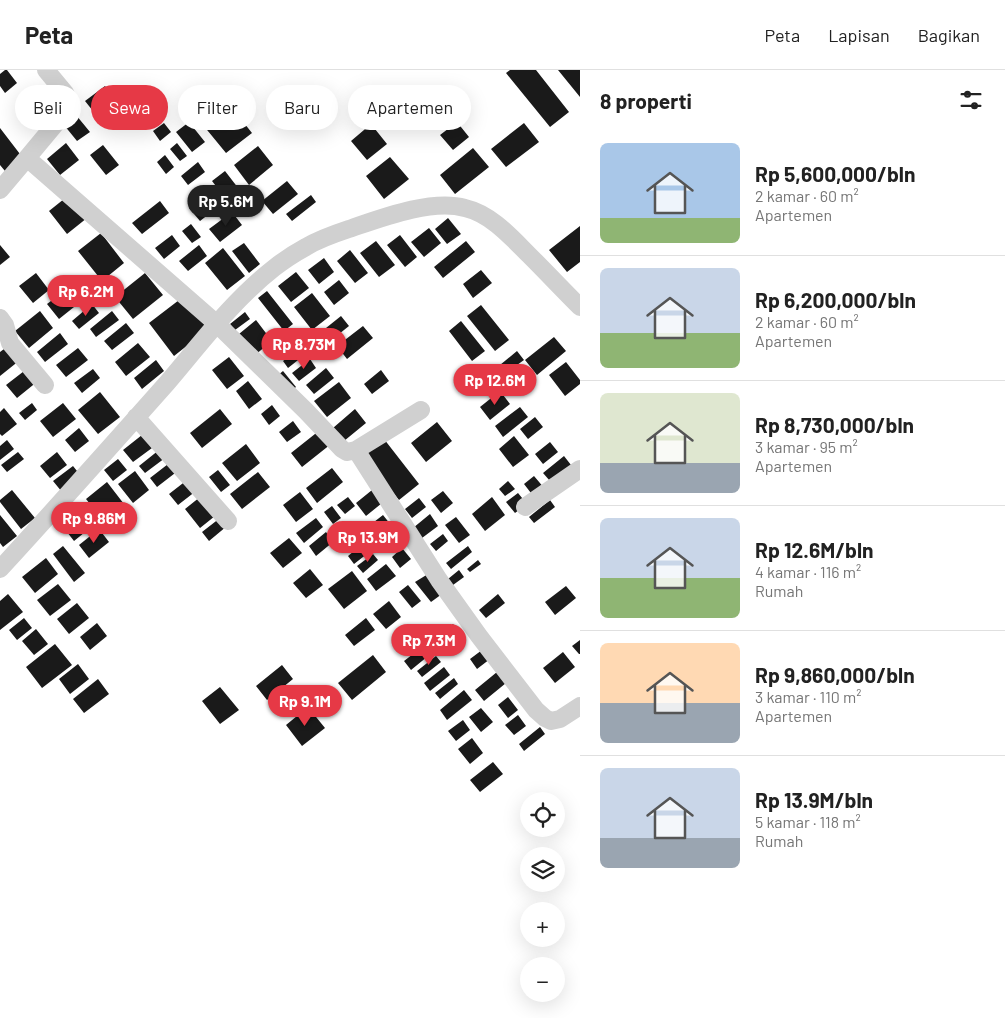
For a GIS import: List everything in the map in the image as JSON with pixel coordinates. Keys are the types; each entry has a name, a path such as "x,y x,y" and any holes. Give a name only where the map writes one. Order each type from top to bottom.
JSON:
{"street":[{"path":"0,190 62,116 70,103 65,93 46,70"},
{"path":"27,158 217,324 342,449 348,452 356,450 421,410"},
{"path":"1,565 136,417 217,324 274,268 307,246 379,219 422,208 450,206 465,208 477,212 496,224 520,245 580,307"},
{"path":"0,318 6,328 11,344 45,385"},
{"path":"136,417 228,521"},
{"path":"356,450 439,580 536,710 551,721 560,719 580,706"},
{"path":"525,507 580,469"}],"building":[{"path":"5,70 17,83 5,93 0,86 0,74"},
{"path":"510,70 536,70 569,112 550,127 506,73"},
{"path":"558,70 580,70 580,97"},
{"path":"91,96 91,108 85,101"},
{"path":"81,121 90,132 77,141 68,130 81,130"},
{"path":"524,123 539,142 506,167 491,149"},
{"path":"0,128 23,158 5,171 0,165"},
{"path":"168,128 171,132 160,141 153,131 168,130"},
{"path":"179,130 195,130 205,142 192,152 176,132"},
{"path":"207,130 250,130 252,133 226,153"},
{"path":"364,130 376,130 387,144 367,160 351,141"},
{"path":"447,130 463,130 469,137 453,150 440,135"},
{"path":"66,143 79,160 60,175 47,159"},
{"path":"177,143 187,156 180,161 170,149"},
{"path":"103,145 119,165 106,175 90,155"},
{"path":"258,146 273,165 249,185 234,165"},
{"path":"473,148 489,167 455,194 440,175"},
{"path":"165,155 174,167 166,174 157,162"},
{"path":"390,157 409,179 384,199 366,176"},
{"path":"198,162 205,172 188,185 181,176"},
{"path":"225,171 242,193 229,203 212,181"},
{"path":"287,181 298,194 273,214 262,201"},
{"path":"207,194 218,207 200,221 189,208"},
{"path":"69,195 87,218 67,234 49,211"},
{"path":"311,195 316,202 292,221 286,214"},
{"path":"160,201 169,213 142,234 132,223"},
{"path":"232,212 242,225 220,242 209,229"},
{"path":"448,218 461,234 447,244 435,229"},
{"path":"191,224 201,237 192,243 182,231"},
{"path":"580,226 580,262 567,272 549,250"},
{"path":"429,228 441,243 424,257 411,242"},
{"path":"101,233 124,263 102,281 78,251"},
{"path":"172,235 180,246 164,259 155,248"},
{"path":"400,235 417,257 405,267 387,245"},
{"path":"376,241 395,265 379,277 360,253"},
{"path":"466,241 475,252 443,278 434,267"},
{"path":"244,243 260,264 249,273 232,251"},
{"path":"0,245 10,257 0,265"},
{"path":"199,245 207,256 188,271 179,261"},
{"path":"223,248 245,276 227,290 205,263"},
{"path":"350,250 368,273 355,283 337,261"},
{"path":"324,258 334,272 319,284 308,270"},
{"path":"481,270 492,283 473,298 463,284"},
{"path":"296,272 309,288 291,302 278,286"},
{"path":"36,273 49,290 33,303 19,286"},
{"path":"145,273 163,295 133,319 115,297"},
{"path":"339,280 349,293 334,305 324,292"},
{"path":"68,288 79,303 59,319 47,304"},
{"path":"267,291 293,324 284,331 258,298"},
{"path":"312,293 330,316 312,330 294,307"},
{"path":"183,297 208,329 174,356 149,323"},
{"path":"92,304 99,313 79,329 72,321"},
{"path":"481,305 509,340 495,351 467,316"},
{"path":"40,311 53,328 29,348 15,331"},
{"path":"112,311 119,320 96,337 90,329"},
{"path":"245,312 250,319 235,330 230,324"},
{"path":"341,316 349,326 324,346 316,336"},
{"path":"256,320 272,341 255,355 239,334"},
{"path":"461,321 485,351 472,361 449,331"},
{"path":"126,323 134,333 112,350 104,341"},
{"path":"363,326 373,338 347,359 337,346"},
{"path":"60,333 68,344 45,362 37,352"},
{"path":"554,337 566,351 537,375 525,360"},
{"path":"285,338 291,346 275,359 268,351"},
{"path":"307,342 312,349 288,368 283,361"},
{"path":"138,343 150,357 126,376 115,362"},
{"path":"8,346 20,360 0,376 0,352"},
{"path":"78,348 88,360 66,377 56,365"},
{"path":"517,351 524,360 506,373 500,365"},
{"path":"229,357 244,376 227,389 212,370"},
{"path":"310,359 316,368 299,381 292,373"},
{"path":"156,360 164,371 142,389 134,378"},
{"path":"566,362 580,380 580,384 565,396 549,375"},
{"path":"524,367 536,382 522,393 509,377"},
{"path":"28,368 38,381 17,398 6,385"},
{"path":"326,368 334,378 314,394 306,385"},
{"path":"93,369 100,378 82,393 74,383"},
{"path":"381,370 389,381 372,394 364,384"},
{"path":"283,371 296,387 290,392 277,376"},
{"path":"248,381 262,399 249,409 236,391"},
{"path":"339,382 351,398 327,417 314,401"},
{"path":"500,391 510,404 490,420 480,407"},
{"path":"100,392 120,417 98,434 78,410"},
{"path":"32,403 37,410 25,420 19,413"},
{"path":"63,403 76,419 53,437 40,421"},
{"path":"272,405 280,416 269,425 261,414"},
{"path":"520,407 528,417 503,437 495,426"},
{"path":"4,408 17,424 2,436 0,434 0,412"},
{"path":"220,409 232,424 202,448 190,433"},
{"path":"355,409 366,423 344,441 333,428"},
{"path":"535,417 543,427 528,439 520,429"},
{"path":"293,421 301,432 287,442 279,432"},
{"path":"437,422 452,441 426,462 411,443"},
{"path":"79,428 89,441 75,452 65,440"},
{"path":"320,430 331,444 302,467 291,453"},
{"path":"142,435 152,448 133,462 123,450"},
{"path":"514,436 529,455 513,467 499,449"},
{"path":"384,439 419,484 399,500 363,455"},
{"path":"7,440 14,449 0,460 0,446"},
{"path":"550,442 558,452 543,464 535,454"},
{"path":"246,444 260,463 237,481 222,463"},
{"path":"159,450 165,458 145,473 139,466"},
{"path":"18,452 24,459 7,472 1,465"},
{"path":"57,452 67,465 50,478 40,466"},
{"path":"564,456 571,465 550,481 543,473"},
{"path":"118,459 127,470 113,481 104,470"},
{"path":"172,461 179,470 157,487 150,478"},
{"path":"73,466 81,476 62,492 53,481"},
{"path":"332,468 343,482 317,503 306,488"},
{"path":"218,470 230,485 221,492 209,477"},
{"path":"135,471 149,490 133,503 118,484"},
{"path":"258,472 270,487 242,509 230,494"},
{"path":"534,476 545,489 534,497 524,484"},
{"path":"187,480 196,491 178,505 169,494"},
{"path":"508,481 515,489 505,496 499,489"},
{"path":"107,482 134,517 114,534 86,499"},
{"path":"377,486 387,499 366,516 356,503"},
{"path":"12,490 35,518 21,529 0,502"},
{"path":"443,491 453,503 441,513 431,500"},
{"path":"300,492 313,509 296,522 283,505"},
{"path":"518,493 527,504 515,513 506,502"},
{"path":"200,497 215,516 200,528 185,509"},
{"path":"348,497 355,506 345,514 337,505"},
{"path":"492,497 505,515 485,531 472,514"},
{"path":"419,498 426,507 412,518 405,509"},
{"path":"550,500 555,507 534,523 529,517"},
{"path":"80,506 95,524 74,541 60,523"},
{"path":"332,506 341,518 333,524 324,512"},
{"path":"430,514 438,526 422,538 413,528"},
{"path":"0,515 17,536 3,547 0,543"},
{"path":"383,515 398,534 380,548 365,529"},
{"path":"456,517 470,535 459,543 445,525"},
{"path":"220,518 227,526 209,541 202,532"},
{"path":"316,518 323,527 304,543 296,533"},
{"path":"346,521 351,528 340,536 335,530"},
{"path":"358,528 364,537 348,549 342,541"},
{"path":"99,529 109,542 89,558 79,545"},
{"path":"326,532 333,542 316,556 309,546"},
{"path":"443,534 448,541 436,551 430,544"},
{"path":"289,538 302,553 283,568 270,553"},
{"path":"365,542 372,550 354,564 348,556"},
{"path":"63,546 85,573 74,582 53,554"},
{"path":"468,546 472,552 451,569 446,563"},
{"path":"402,548 411,559 400,568 392,557"},
{"path":"373,554 378,560 363,573 357,566"},
{"path":"46,558 58,574 35,593 22,577"},
{"path":"478,560 481,564 470,572 467,569"},
{"path":"386,564 396,576 376,591 367,579"},
{"path":"310,569 323,585 306,598 293,583"},
{"path":"459,570 464,577 453,585 448,579"},
{"path":"352,571 367,591 344,609 328,589"},
{"path":"428,574 442,594 431,602 415,582"},
{"path":"58,584 71,600 50,616 37,600"},
{"path":"408,585 421,601 412,608 399,592"},
{"path":"566,586 576,598 555,615 545,602"},
{"path":"8,594 23,612 0,630 0,601"},
{"path":"498,594 505,603 486,618 479,610"},
{"path":"389,601 401,617 386,629 373,614"},
{"path":"77,603 89,618 69,634 57,619"},
{"path":"24,618 32,628 17,640 9,630"},
{"path":"366,618 375,630 354,646 345,635"},
{"path":"97,623 107,636 90,650 80,637"},
{"path":"453,624 465,640 445,655 433,640"},
{"path":"36,629 48,644 34,655 22,641"},
{"path":"580,640 580,654 579,654 572,646"},
{"path":"55,644 72,665 42,688 26,667"},
{"path":"426,644 433,652 411,670 404,661"},
{"path":"482,650 490,659 477,669 470,659"},
{"path":"563,652 575,667 555,683 543,668"},
{"path":"373,655 386,672 352,700 338,683"},
{"path":"436,656 441,662 422,677 417,671"},
{"path":"78,664 89,679 70,694 59,679"},
{"path":"282,665 293,679 267,700 256,686"},
{"path":"444,667 450,675 430,691 424,683"},
{"path":"497,672 506,683 484,701 475,690"},
{"path":"454,678 458,684 440,699 435,693"},
{"path":"98,679 109,694 84,713 73,699"},
{"path":"220,687 239,710 220,724 202,701"},
{"path":"464,690 472,700 447,720 440,710"},
{"path":"508,697 518,710 508,718 498,705"},
{"path":"308,707 325,728 302,746 286,725"},
{"path":"481,708 493,722 481,732 469,717"},
{"path":"518,715 526,726 514,735 505,725"},
{"path":"463,720 470,730 456,741 448,731"},
{"path":"540,727 545,734 524,751 519,744"},
{"path":"472,738 483,753 470,764 458,749"},
{"path":"493,762 503,774 480,792 470,780"}]}
